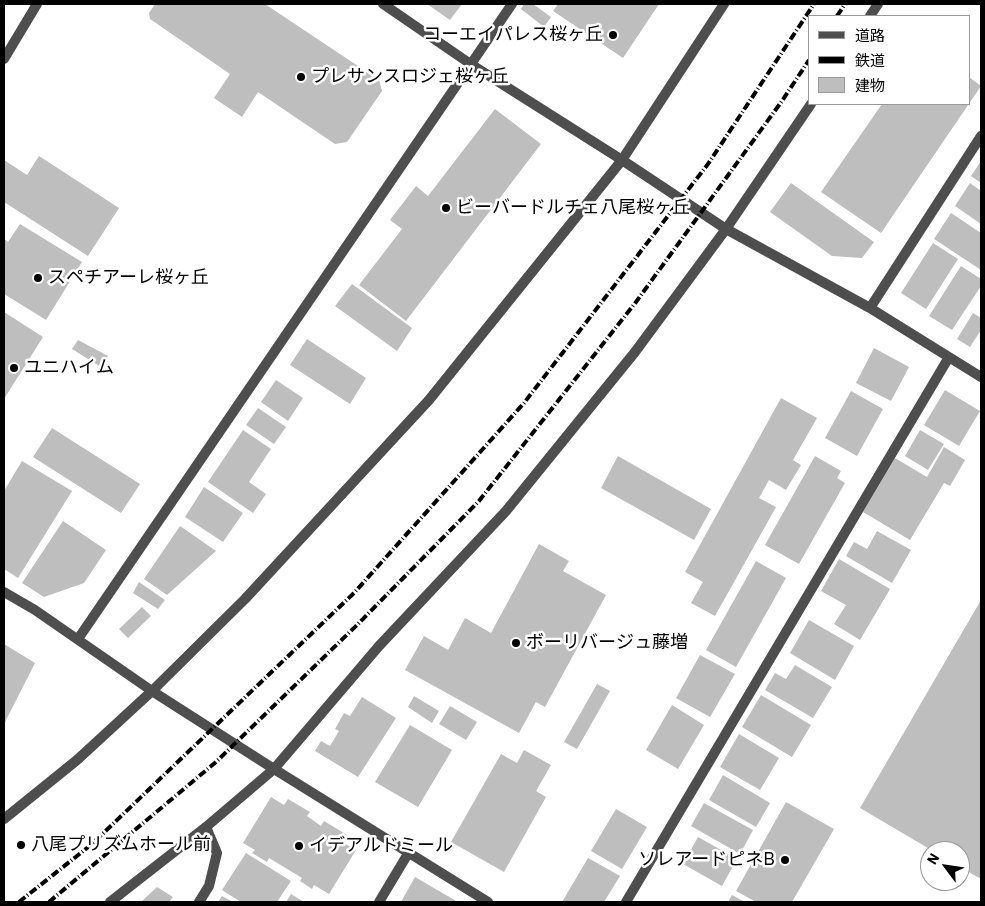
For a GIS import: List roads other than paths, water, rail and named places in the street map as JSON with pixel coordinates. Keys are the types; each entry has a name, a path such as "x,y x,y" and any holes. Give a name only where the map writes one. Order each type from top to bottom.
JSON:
{"street":[{"path":"4,59 37,4"},
{"path":"383,4 472,65 622,160 726,229 870,308 981,377"},
{"path":"78,639 512,4"},
{"path":"4,819 77,760 152,691 245,599 430,400 622,160 724,4"},
{"path":"871,15 878,4"},
{"path":"110,902 206,827 274,768 378,646 506,511 635,352 726,229 811,105"},
{"path":"870,308 981,136"},
{"path":"626,902 949,357"},
{"path":"4,592 78,639 152,691 488,902"},
{"path":"199,902 209,886 218,853 206,827"},
{"path":"379,902 409,852"}],"railway":[{"path":"19,902 92,844 354,593 524,403 708,164 814,4"},
{"path":"838,15 845,4"},
{"path":"49,902 216,762 358,624 479,501 636,302 782,101 808,62"}],"place":[{"name":"コーエイパレス桜ヶ丘","path":"613,35"},
{"name":"プレサンスロジェ桜ヶ丘","path":"301,77"},
{"name":"ビーバードルチェ八尾桜ヶ丘","path":"446,208"},
{"name":"スペチアーレ桜ヶ丘","path":"38,278"},
{"name":"ユニハイム","path":"14,368"},
{"name":"ボーリバージュ藤増","path":"516,643"},
{"name":"八尾プリズムホール前","path":"21,845"},
{"name":"イデアルドミール","path":"299,846"},
{"name":"ソレアードピネB","path":"785,860"}]}
